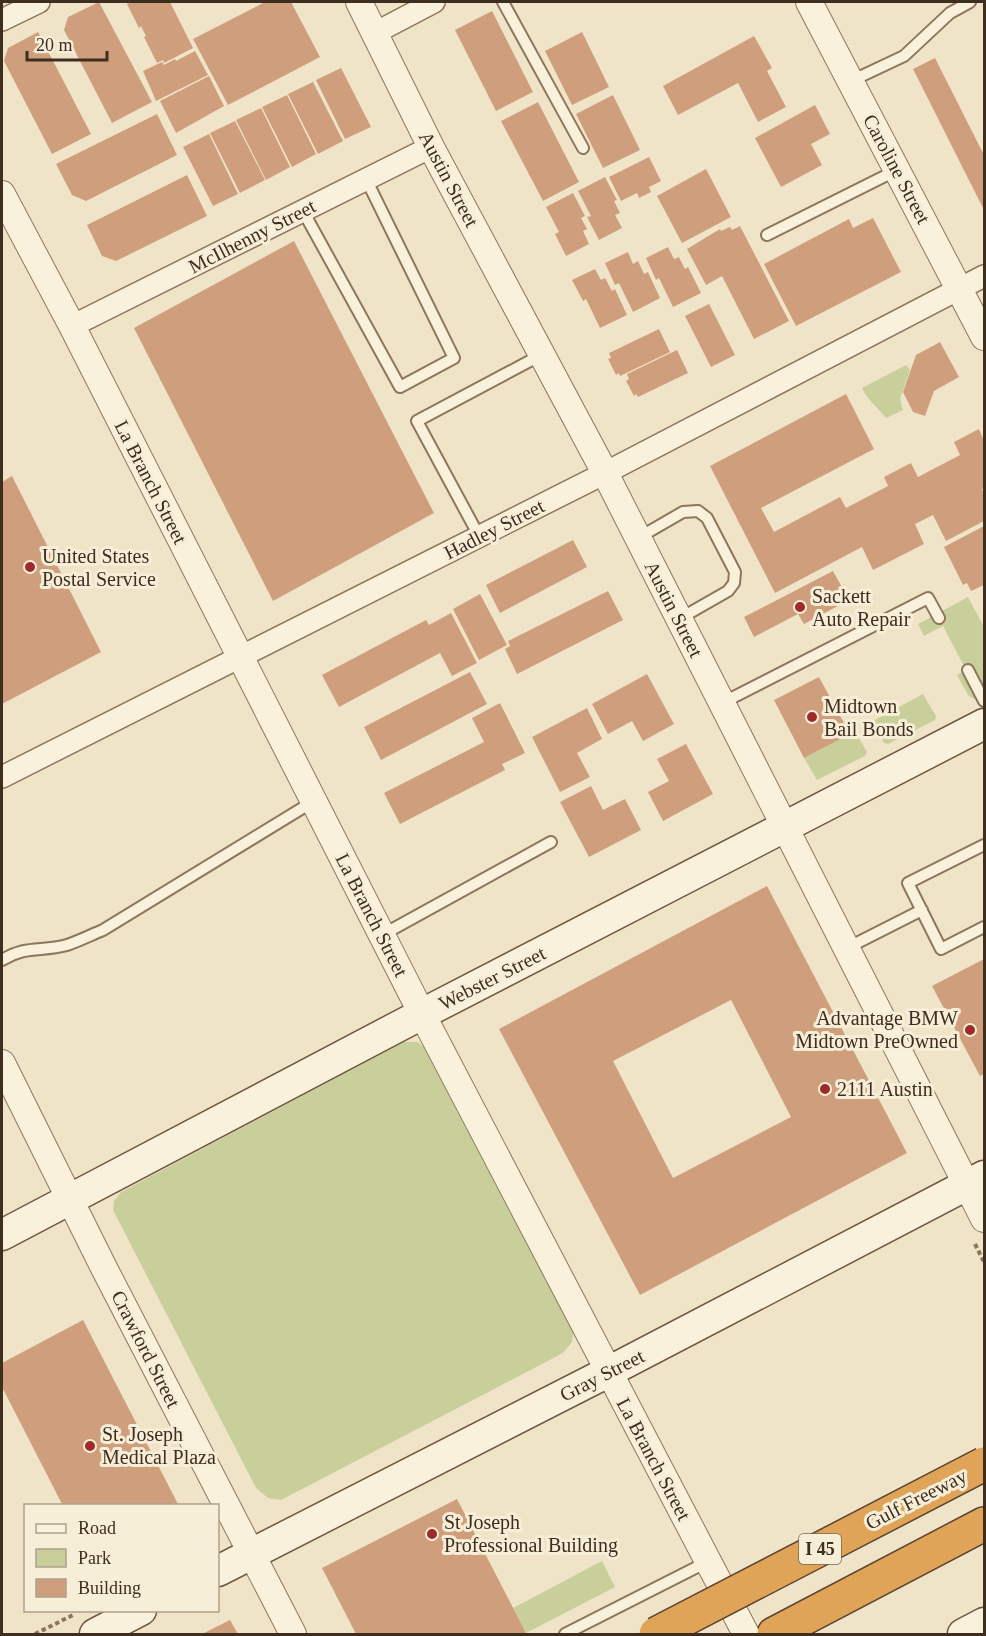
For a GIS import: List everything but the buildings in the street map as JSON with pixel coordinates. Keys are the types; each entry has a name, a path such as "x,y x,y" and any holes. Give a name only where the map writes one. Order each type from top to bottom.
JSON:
{"highway":[{"name":"Gulf Freeway","path":"656,1635 984,1464"},
{"path":"774,1635 984,1524"},
{"path":"748,1635 857,1590"}],"main road":[{"name":"Webster Street","path":"2,1235 422,1014 984,724"},
{"name":"Gray Street","path":"219,1570 608,1372 976,1180"},
{"path":"95,1635 139,1612"},
{"path":"963,1635 984,1623"}],"street":[{"path":"2,20 39,2"},
{"name":"Austin Street","path":"358,2 431,147 605,473 846,948 976,1180 978,1228"},
{"path":"375,33 434,2"},
{"name":"Caroline Street","path":"809,2 984,337"},
{"name":"McIlhenny Street","path":"72,326 431,147"},
{"name":"La Branch Street","path":"2,194 72,326 422,1014 707,1562 748,1635"},
{"name":"Hadley Street","path":"2,777 605,473 984,276"},
{"name":"Crawford Street","path":"2,1063 69,1199 293,1635"}],"lane":[{"path":"503,2 583,147"},
{"path":"851,81 904,56 950,13 970,2"},
{"path":"767,235 897,170"},
{"path":"303,211 400,387 454,358 366,179"},
{"path":"479,536 417,421 542,355"},
{"path":"638,538 683,512 698,511 707,518 726,554 735,572 734,583 728,591 679,619"},
{"path":"722,703 928,598 939,618"},
{"path":"968,670 984,701"},
{"path":"2,960 11,954 28,949 44,949 68,944 103,930 314,801"},
{"path":"382,936 551,842"},
{"path":"984,845 908,883 941,949 984,927"},
{"path":"846,948 922,910"},
{"path":"565,1635 707,1562"}],"path":[{"path":"978,1228 984,1262"},
{"path":"35,1635 79,1612"}],"green space":[{"path":"906,365 910,370 900,399 903,410 886,418 862,388"},
{"path":"968,597 984,627 984,694 974,699 968,695 957,675 966,670 943,626 924,636 918,624"},
{"path":"923,694 936,716 935,720 888,744 884,743 873,721"},
{"path":"855,731 867,752 865,756 817,780 804,758"},
{"path":"404,1042 418,1042 426,1049 574,1327 572,1342 563,1353 281,1500 268,1498 256,1488 113,1210 114,1201 121,1192"},
{"path":"602,1561 615,1587 526,1633 513,1608"}],"place":[{"name":"United States Postal Service","path":"30,567"},
{"name":"Sackett Auto Repair","path":"800,607"},
{"name":"Midtown Bail Bonds","path":"812,717"},
{"name":"Advantage BMW Midtown PreOwned","path":"970,1030"},
{"name":"2111 Austin","path":"825,1089"},
{"name":"St. Joseph Medical Plaza","path":"90,1446"},
{"name":"St Joseph Professional Building","path":"432,1534"}]}
